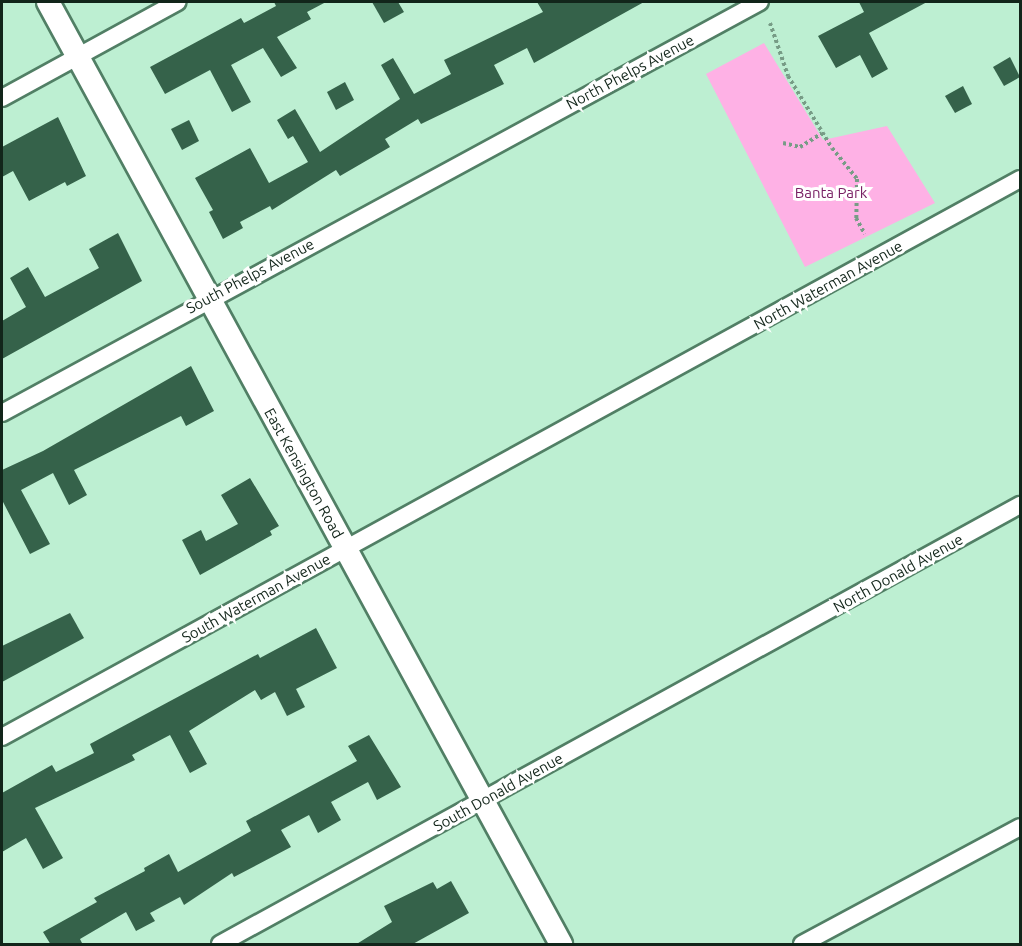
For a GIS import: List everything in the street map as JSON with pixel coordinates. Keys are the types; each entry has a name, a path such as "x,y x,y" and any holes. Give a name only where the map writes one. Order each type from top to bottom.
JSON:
{"main road":[{"name":"East Kensington Road","path":"48,2 561,945"}],"street":[{"path":"2,98 177,2"},
{"name":"North Phelps Avenue","path":"500,142 760,2"},
{"name":"South Phelps Avenue","path":"2,413 500,142"},
{"name":"North Waterman Avenue","path":"636,390 1020,179"},
{"name":"South Waterman Avenue","path":"2,737 636,390"},
{"name":"North Donald Avenue","path":"776,640 1020,505"},
{"name":"South Donald Avenue","path":"220,945 776,640"},
{"path":"802,945 1020,827"}],"path":[{"path":"770,23 788,76 822,133 857,179 856,218 865,234"},
{"path":"783,143 800,147 822,133"}],"green space":[{"name":"Banta Park","path":"764,43 823,140 887,126 935,203 805,267 706,74"}],"building":[{"path":"274,2 326,2 307,12 311,19 277,37 297,68 281,77 263,48 231,65 251,102 232,112 210,70 165,94 150,67 241,18 244,23 276,6"},
{"path":"372,2 398,2 404,12 384,23"},
{"path":"537,2 644,2 534,63 527,48 494,65 504,84 421,124 418,119 385,139 390,147 340,176 336,170 272,210 270,206 240,222 243,228 223,239 209,212 213,210 195,178 250,148 269,183 308,162 293,136 288,139 277,120 295,109 320,152 400,99 381,65 393,58 414,94 451,74 444,60 543,12"},
{"path":"859,2 927,2 869,33 888,69 872,78 860,55 836,68 818,36 864,12"},
{"path":"1010,57 1020,77 1004,86 993,67"},
{"path":"345,82 354,100 336,110 327,92"},
{"path":"963,86 972,104 955,113 945,96"},
{"path":"58,117 86,176 67,186 65,182 29,201 13,171 2,177 2,147"},
{"path":"189,120 199,141 182,150 171,129"},
{"path":"118,233 142,281 2,359 2,321 26,307 10,278 28,267 45,297 99,268 89,249"},
{"path":"191,366 214,411 186,426 181,416 74,470 87,495 69,505 53,473 21,490 50,544 30,554 2,500 2,470 43,451"},
{"path":"250,478 279,526 270,531 272,535 200,575 182,540 201,530 206,541 238,524 221,495"},
{"path":"70,613 84,638 2,682 2,646"},
{"path":"316,628 337,668 296,689 305,707 287,716 275,692 261,700 255,690 189,731 207,764 190,773 170,735 132,755 135,760 35,808 63,858 43,869 26,838 2,852 2,793 52,765 56,772 94,753 90,744 258,654 260,658"},
{"path":"369,735 401,787 377,800 368,782 331,802 341,820 318,833 309,815 281,830 291,847 234,877 232,873 184,905 180,897 150,913 155,921 136,931 126,912 80,939 83,945 51,945 43,932 97,902 94,898 145,871 144,868 169,854 178,872 251,831 246,821 357,761 348,746"},
{"path":"451,881 469,913 411,945 355,945 392,922 384,906 433,882 437,889"}]}
